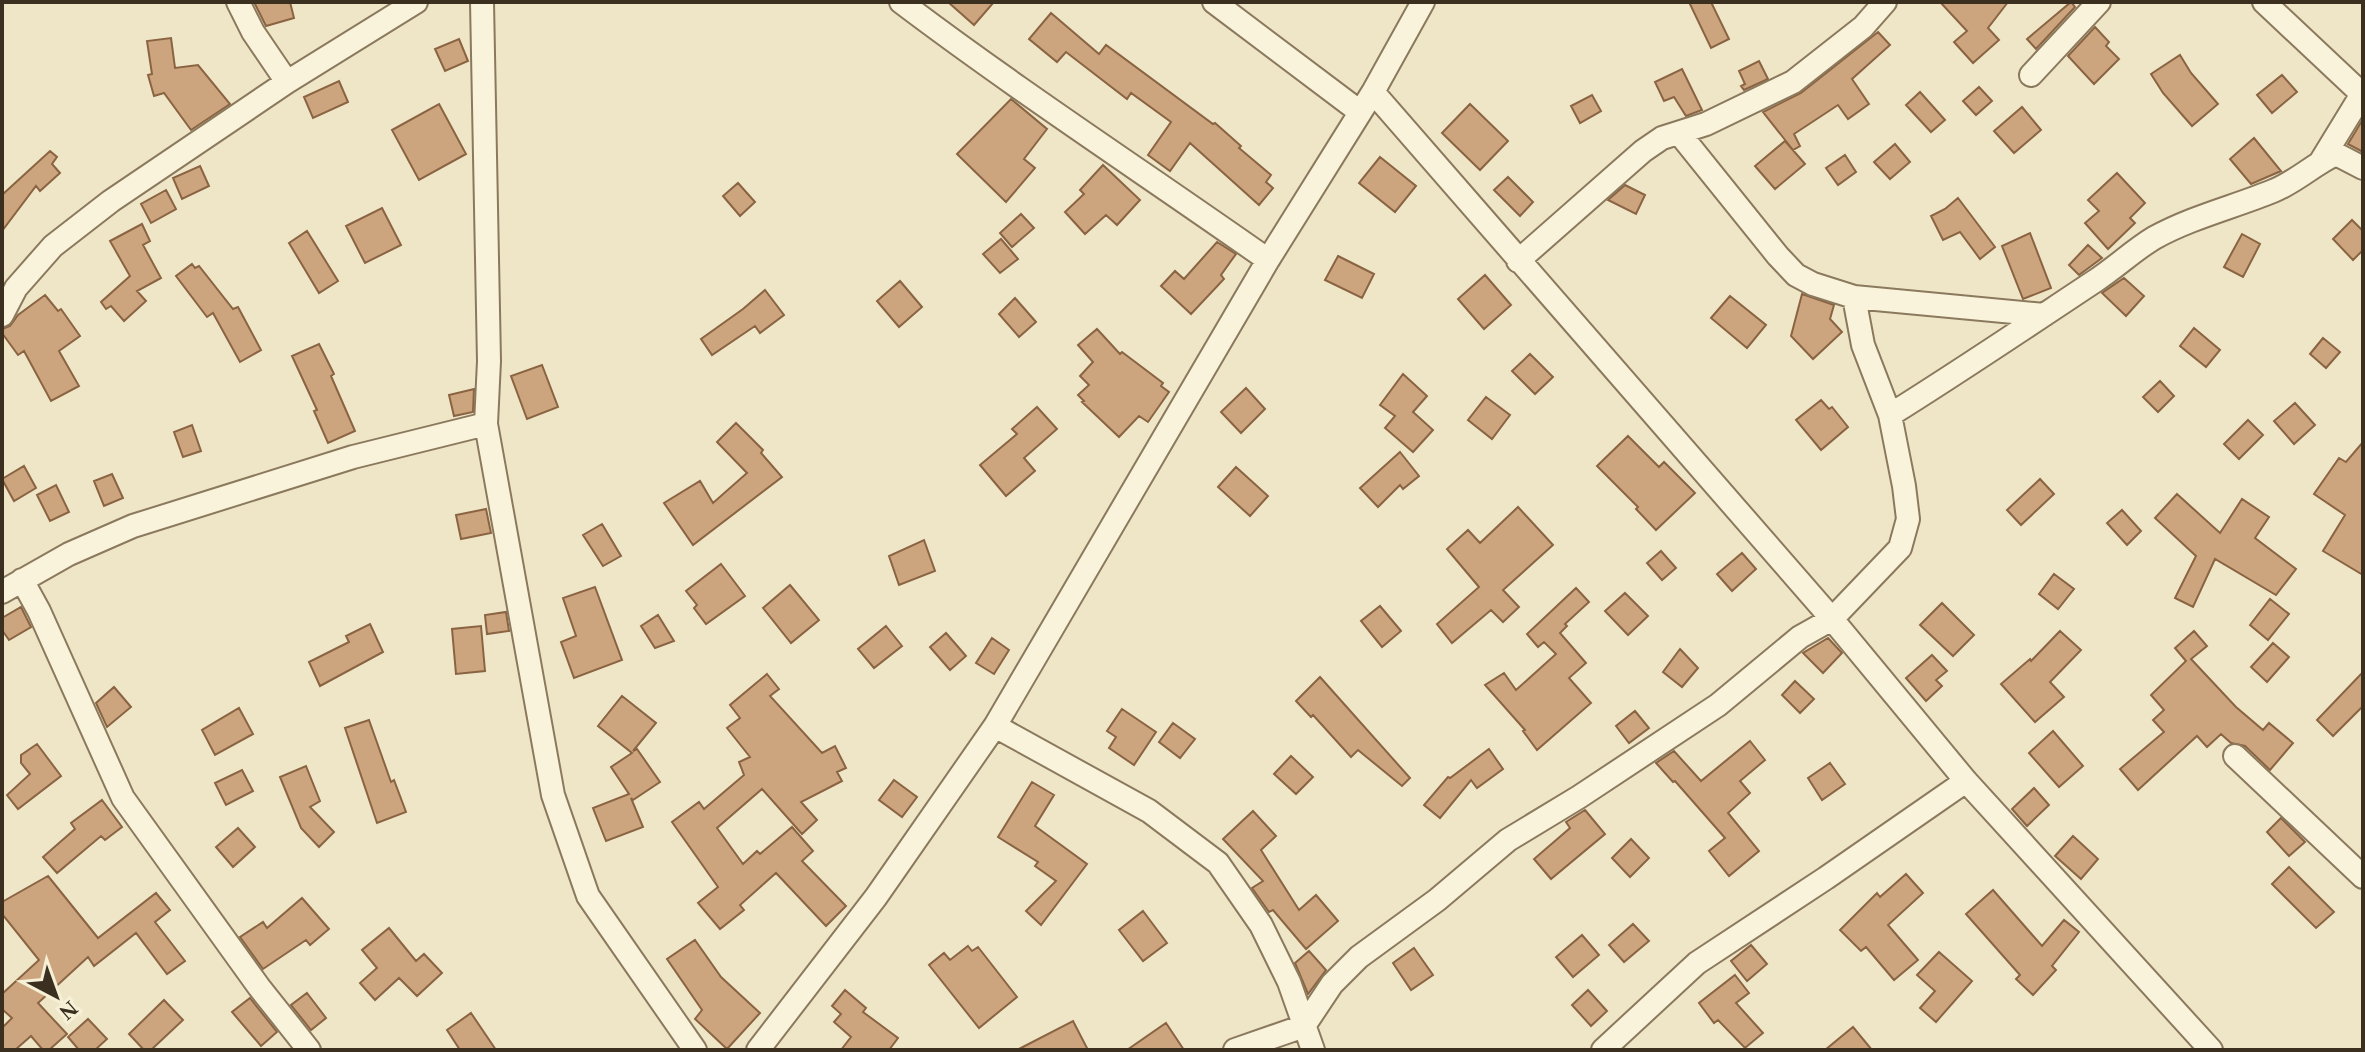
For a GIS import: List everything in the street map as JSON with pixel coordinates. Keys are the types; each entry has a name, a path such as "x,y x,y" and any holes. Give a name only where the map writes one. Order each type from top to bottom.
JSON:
{"street":[{"path":"238,2 253,32 287,82"},
{"path":"2,315 16,288 53,246 111,201 287,82 416,2"},
{"path":"482,2 489,361 486,424 553,795 588,896 695,1050"},
{"path":"901,2 982,63 1268,260"},
{"path":"1214,2 1360,112"},
{"path":"758,1050 876,897 995,726 1268,260 1373,92 1423,2"},
{"path":"1518,261 1643,151 1662,138 1706,124 1793,82 1863,27 1885,2"},
{"path":"2031,75 2099,2"},
{"path":"2264,2 2363,94 2321,161"},
{"path":"1373,92 1832,619 1966,781 2211,1050"},
{"path":"1679,133 1725,193 1796,275 1813,284 1854,297 2044,315"},
{"path":"1890,415 2122,263 2151,240 2183,223 2293,182 2336,154 2363,168"},
{"path":"1235,1050 1304,1026 1332,984 1359,957 1437,900 1508,840 1718,705 1800,637 1832,619 1900,548 1908,519 1890,415 1863,345 1854,297"},
{"path":"2,592 69,554 133,526 353,457 486,424"},
{"path":"22,580 123,798 259,987 309,1050"},
{"path":"995,726 1149,811 1218,863 1261,925 1289,982 1313,1050"},
{"path":"2235,756 2363,877"},
{"path":"1603,1050 1697,963 1966,781"}],"building":[{"path":"254,2 290,2 294,18 266,26"},
{"path":"948,2 994,2 974,25"},
{"path":"1689,2 1711,2 1729,39 1711,48"},
{"path":"1940,2 2008,2 1988,28 1999,40 1973,63 1954,42 1967,31"},
{"path":"2071,2 2075,7 2036,49 2027,39"},
{"path":"1051,13 1099,54 1106,45 1215,123 1241,146 1239,148 1271,175 1266,182 1273,188 1259,205 1190,143 1170,171 1148,155 1171,122 1131,93 1127,99 1066,52 1057,62 1029,39"},
{"path":"2095,27 2109,42 2106,46 2119,59 2094,84 2068,56"},
{"path":"1878,32 1890,45 1852,79 1869,104 1848,119 1838,105 1794,134 1800,146 1793,150 1763,112 1801,93"},
{"path":"171,38 175,68 198,65 230,104 191,130 164,93 154,96 148,75 152,74 147,41"},
{"path":"459,39 468,61 445,71 435,49"},
{"path":"2180,55 2218,104 2192,126 2151,74"},
{"path":"1759,61 1768,79 1744,90 1741,86 1745,84 1739,71"},
{"path":"1682,69 1702,110 1686,116 1674,97 1664,101 1655,82"},
{"path":"2282,75 2297,92 2272,113 2257,95"},
{"path":"339,81 348,102 313,118 304,97"},
{"path":"1979,87 1992,101 1976,115 1963,101"},
{"path":"1920,92 1945,120 1931,132 1906,105"},
{"path":"1592,95 1601,111 1580,123 1571,106"},
{"path":"1011,99 1047,129 1024,159 1035,168 1006,202 957,154"},
{"path":"439,104 466,154 419,180 392,130"},
{"path":"1470,104 1508,141 1480,170 1442,133"},
{"path":"2022,107 2041,130 2014,153 1994,131"},
{"path":"2363,119 2363,152 2348,144"},
{"path":"2254,138 2281,171 2251,184 2230,159"},
{"path":"1785,141 1805,164 1775,189 1755,166"},
{"path":"1895,144 1910,162 1890,179 1874,162"},
{"path":"50,151 57,157 52,164 60,173 40,191 36,186 2,231 2,195"},
{"path":"1845,155 1856,172 1838,185 1826,168"},
{"path":"1380,157 1416,186 1395,212 1359,183"},
{"path":"1103,165 1140,200 1117,225 1106,215 1085,234 1065,212 1084,194 1080,190"},
{"path":"200,166 209,186 182,199 173,178"},
{"path":"2117,173 2145,203 2130,218 2135,223 2108,249 2085,223 2099,211 2088,200"},
{"path":"1508,177 1533,202 1520,216 1494,190"},
{"path":"738,183 755,202 740,216 723,196"},
{"path":"1625,185 1645,195 1636,214 1608,200"},
{"path":"166,190 176,209 151,223 141,204"},
{"path":"1958,198 1995,247 1980,259 1960,232 1943,240 1931,216"},
{"path":"382,208 401,245 365,263 346,226"},
{"path":"1021,214 1034,228 1012,247 1000,233"},
{"path":"2352,220 2363,231 2363,250 2353,260 2333,239"},
{"path":"142,224 150,241 143,245 161,278 137,291 146,301 124,321 111,306 106,309 101,302 130,276 110,241"},
{"path":"307,231 338,281 319,293 289,243"},
{"path":"2030,233 2051,288 2023,299 2002,246"},
{"path":"2242,234 2260,244 2243,277 2224,267"},
{"path":"1001,239 1018,259 1000,273 983,254"},
{"path":"1217,242 1236,254 1221,275 1224,279 1191,314 1161,286 1175,271 1184,279"},
{"path":"2088,245 2102,258 2079,275 2069,265"},
{"path":"1338,256 1374,274 1362,298 1325,280"},
{"path":"192,264 195,268 199,266 233,309 238,307 261,350 240,362 213,313 207,317 176,276"},
{"path":"1485,275 1511,305 1484,329 1458,299"},
{"path":"2124,278 2144,296 2126,316 2102,293"},
{"path":"900,281 922,307 899,327 877,301"},
{"path":"765,290 784,315 760,333 755,326 712,355 701,339"},
{"path":"1802,294 1834,305 1830,319 1842,332 1813,359 1791,336"},
{"path":"45,295 58,311 61,309 80,336 59,351 79,386 51,401 24,351 18,355 2,333 2,329 10,326 18,315"},
{"path":"1730,296 1766,325 1747,348 1711,318"},
{"path":"1015,298 1036,322 1019,337 999,314"},
{"path":"2194,328 2220,350 2206,367 2180,346"},
{"path":"1097,329 1120,354 1122,352 1163,383 1161,386 1169,392 1148,422 1139,416 1119,437 1078,395 1089,385 1080,376 1093,362 1078,345"},
{"path":"2323,338 2340,352 2326,368 2310,354"},
{"path":"319,344 355,431 328,443 314,411 317,410 292,356"},
{"path":"1530,354 1553,377 1535,394 1512,371"},
{"path":"542,365 558,407 527,419 511,376"},
{"path":"1403,374 1427,396 1413,412 1433,430 1413,452 1385,428 1395,416 1380,405"},
{"path":"2160,381 2174,396 2158,412 2143,397"},
{"path":"1246,388 1265,409 1241,433 1221,412"},
{"path":"474,389 473,412 454,416 449,395"},
{"path":"1486,397 1510,415 1492,439 1468,420"},
{"path":"1821,400 1829,409 1832,407 1848,427 1821,450 1796,420"},
{"path":"2295,403 2315,425 2294,444 2274,421"},
{"path":"1037,407 1057,429 1024,458 1035,471 1006,496 980,465 1017,434 1012,429"},
{"path":"2248,420 2263,435 2239,459 2224,444"},
{"path":"736,423 763,450 761,453 782,477 693,545 664,503 700,481 713,503 747,473 717,442"},
{"path":"192,425 201,451 183,457 174,432"},
{"path":"1628,436 1659,467 1664,462 1695,493 1656,530 1597,466"},
{"path":"2363,442 2363,575 2323,551 2345,515 2314,494 2339,458 2346,462"},
{"path":"1400,452 1419,476 1403,489 1400,485 1378,507 1360,488"},
{"path":"24,466 36,488 14,501 2,479"},
{"path":"1236,467 1268,496 1250,516 1218,487"},
{"path":"112,474 123,498 104,506 94,481"},
{"path":"2040,479 2054,494 2021,525 2007,510"},
{"path":"56,485 69,512 50,521 37,495"},
{"path":"2177,494 2220,533 2242,499 2269,517 2255,538 2296,569 2276,595 2215,559 2193,607 2175,598 2196,556 2155,518"},
{"path":"1518,507 1553,545 1503,590 1519,607 1503,622 1491,610 1452,643 1437,624 1479,587 1447,549 1468,530 1480,543"},
{"path":"486,509 491,533 461,539 456,515"},
{"path":"2122,510 2141,531 2127,545 2107,523"},
{"path":"602,524 621,556 603,566 583,535"},
{"path":"924,540 935,571 899,585 889,556"},
{"path":"1661,551 1676,568 1662,580 1647,563"},
{"path":"1742,553 1756,569 1732,591 1717,574"},
{"path":"721,564 745,596 706,624 686,591"},
{"path":"2054,574 2074,589 2058,609 2039,594"},
{"path":"790,585 819,620 791,643 763,608"},
{"path":"595,587 622,660 574,678 561,642 576,636 563,598"},
{"path":"1576,588 1589,602 1565,624 1567,626 1560,633 1586,663 1569,678 1591,703 1537,750 1525,730 1485,685 1504,673 1516,690 1556,654 1544,642 1538,647 1527,634"},
{"path":"1625,593 1648,616 1628,635 1605,611"},
{"path":"2270,599 2289,614 2268,640 2250,625"},
{"path":"1942,603 1974,635 1953,656 1920,625"},
{"path":"1380,606 1401,631 1382,647 1361,621"},
{"path":"21,607 31,627 9,640 2,630 2,618"},
{"path":"506,612 509,631 487,634 485,615"},
{"path":"658,615 674,641 655,648 641,626"},
{"path":"370,624 383,652 320,686 309,662 349,642 346,636"},
{"path":"481,626 485,671 456,674 452,629"},
{"path":"886,626 902,646 874,668 858,649"},
{"path":"2060,631 2081,650 2050,682 2064,697 2035,722 2001,684 2031,661"},
{"path":"2194,631 2207,646 2191,659 2236,707 2263,730 2269,723 2293,743 2270,770 2245,746 2231,743 2221,734 2207,747 2197,736 2138,790 2120,769 2164,732 2153,720 2164,710 2151,695 2186,661 2175,648"},
{"path":"946,633 966,656 950,670 930,647"},
{"path":"992,638 1009,650 994,674 976,663"},
{"path":"1828,638 1842,653 1823,673 1803,653"},
{"path":"2273,643 2289,657 2267,682 2251,667"},
{"path":"1680,649 1698,668 1682,687 1663,672"},
{"path":"1932,655 1947,671 1936,680 1942,686 1926,701 1906,678"},
{"path":"2363,672 2363,706 2333,736 2317,720"},
{"path":"767,674 779,689 770,696 822,753 835,746 846,768 837,772 842,781 801,802 817,820 802,834 762,789 717,828 743,864 792,827 813,851 802,861 846,906 826,926 776,873 740,905 744,910 720,929 698,903 718,887 672,822 699,802 704,809 744,775 739,762 750,757 727,728 740,718 730,705"},
{"path":"1320,677 1410,778 1402,786 1358,750 1351,757 1296,701"},
{"path":"1795,681 1814,699 1800,713 1782,695"},
{"path":"114,687 131,707 107,727 96,703"},
{"path":"622,696 656,723 633,751 637,749 660,782 633,800 631,798 643,827 606,841 593,808 629,794 611,767 632,753 598,726"},
{"path":"239,708 253,734 215,755 202,730"},
{"path":"1122,709 1156,732 1134,765 1109,748 1116,737 1107,731"},
{"path":"1635,711 1649,728 1629,743 1616,726"},
{"path":"369,720 391,782 394,780 406,812 377,823 345,728"},
{"path":"1173,723 1195,739 1180,758 1159,742"},
{"path":"2053,731 2083,766 2059,787 2029,753"},
{"path":"1750,741 1765,760 1740,781 1750,793 1728,813 1759,851 1729,876 1709,851 1725,838 1656,763 1674,751 1701,781"},
{"path":"37,744 61,776 18,809 7,795 30,774 21,763 21,755"},
{"path":"1489,749 1503,769 1477,788 1471,780 1440,818 1424,805 1448,777"},
{"path":"1291,756 1313,777 1296,794 1274,774"},
{"path":"1830,763 1845,784 1822,800 1808,778"},
{"path":"306,766 320,801 310,807 334,832 319,847 301,828 280,777"},
{"path":"242,770 253,791 226,805 215,783"},
{"path":"894,780 917,797 902,817 879,800"},
{"path":"1032,782 1054,795 1035,826 1087,864 1041,925 1026,911 1056,881 1035,866 1038,862 998,837"},
{"path":"2034,788 2049,805 2027,826 2012,809"},
{"path":"102,800 122,827 105,840 101,836 57,873 43,857 75,829 71,823"},
{"path":"1585,810 1605,834 1551,879 1534,859 1570,828 1566,822"},
{"path":"1253,811 1276,836 1261,850 1299,910 1316,895 1338,921 1306,949 1273,910 1269,912 1252,888 1263,881 1223,839"},
{"path":"2281,818 2305,842 2289,856 2267,832"},
{"path":"238,828 255,847 233,867 216,847"},
{"path":"2073,836 2098,859 2081,879 2055,856"},
{"path":"1631,839 1649,858 1630,877 1612,858"},
{"path":"2289,867 2334,912 2316,928 2272,884"},
{"path":"1906,874 1923,893 1888,925 1918,960 1894,980 1866,947 1861,951 1840,930 1877,893 1880,897"},
{"path":"48,876 98,938 156,893 170,910 155,922 185,961 167,974 136,933 94,966 88,957 38,1003 67,1034 49,1050 43,1050 31,1036 15,1050 2,1050 2,1028 12,1018 2,1009 2,994 39,960 2,914 2,902"},
{"path":"1993,890 2042,946 2064,920 2079,932 2052,966 2056,970 2033,995 2016,979 2020,975 1966,914"},
{"path":"302,898 329,929 310,945 306,940 263,969 240,937 263,922 267,928"},
{"path":"1143,911 1167,943 1143,961 1119,930"},
{"path":"1633,924 1649,941 1624,962 1609,945"},
{"path":"389,928 416,961 424,954 442,973 417,996 399,978 375,1000 360,983 377,968 362,950"},
{"path":"1582,935 1599,955 1573,977 1556,957"},
{"path":"695,940 721,977 760,1013 727,1049 695,1019 702,1010 667,959"},
{"path":"1751,945 1767,964 1747,981 1731,961"},
{"path":"968,946 972,951 978,947 1017,997 979,1028 929,965 944,953 950,960"},
{"path":"1414,948 1433,975 1411,990 1393,963"},
{"path":"1309,951 1326,970 1308,994 1295,963"},
{"path":"1939,952 1972,981 1936,1022 1920,1008 1935,991 1917,975"},
{"path":"1735,975 1749,993 1736,1003 1763,1033 1745,1048 1718,1020 1714,1023 1699,1003"},
{"path":"845,990 866,1008 863,1012 898,1038 889,1050 841,1050 851,1037 834,1022 841,1014 832,1006"},
{"path":"1588,990 1607,1011 1591,1026 1572,1005"},
{"path":"307,993 326,1018 311,1030 291,1005"},
{"path":"250,998 277,1032 261,1046 232,1012"},
{"path":"164,1000 183,1020 151,1050 144,1050 129,1034"},
{"path":"471,1013 496,1050 460,1050 447,1030"},
{"path":"88,1019 107,1039 95,1050 79,1050 68,1037"},
{"path":"1073,1021 1088,1050 1017,1050"},
{"path":"1166,1023 1184,1050 1127,1050"},
{"path":"1853,1027 1872,1050 1825,1050"}]}
